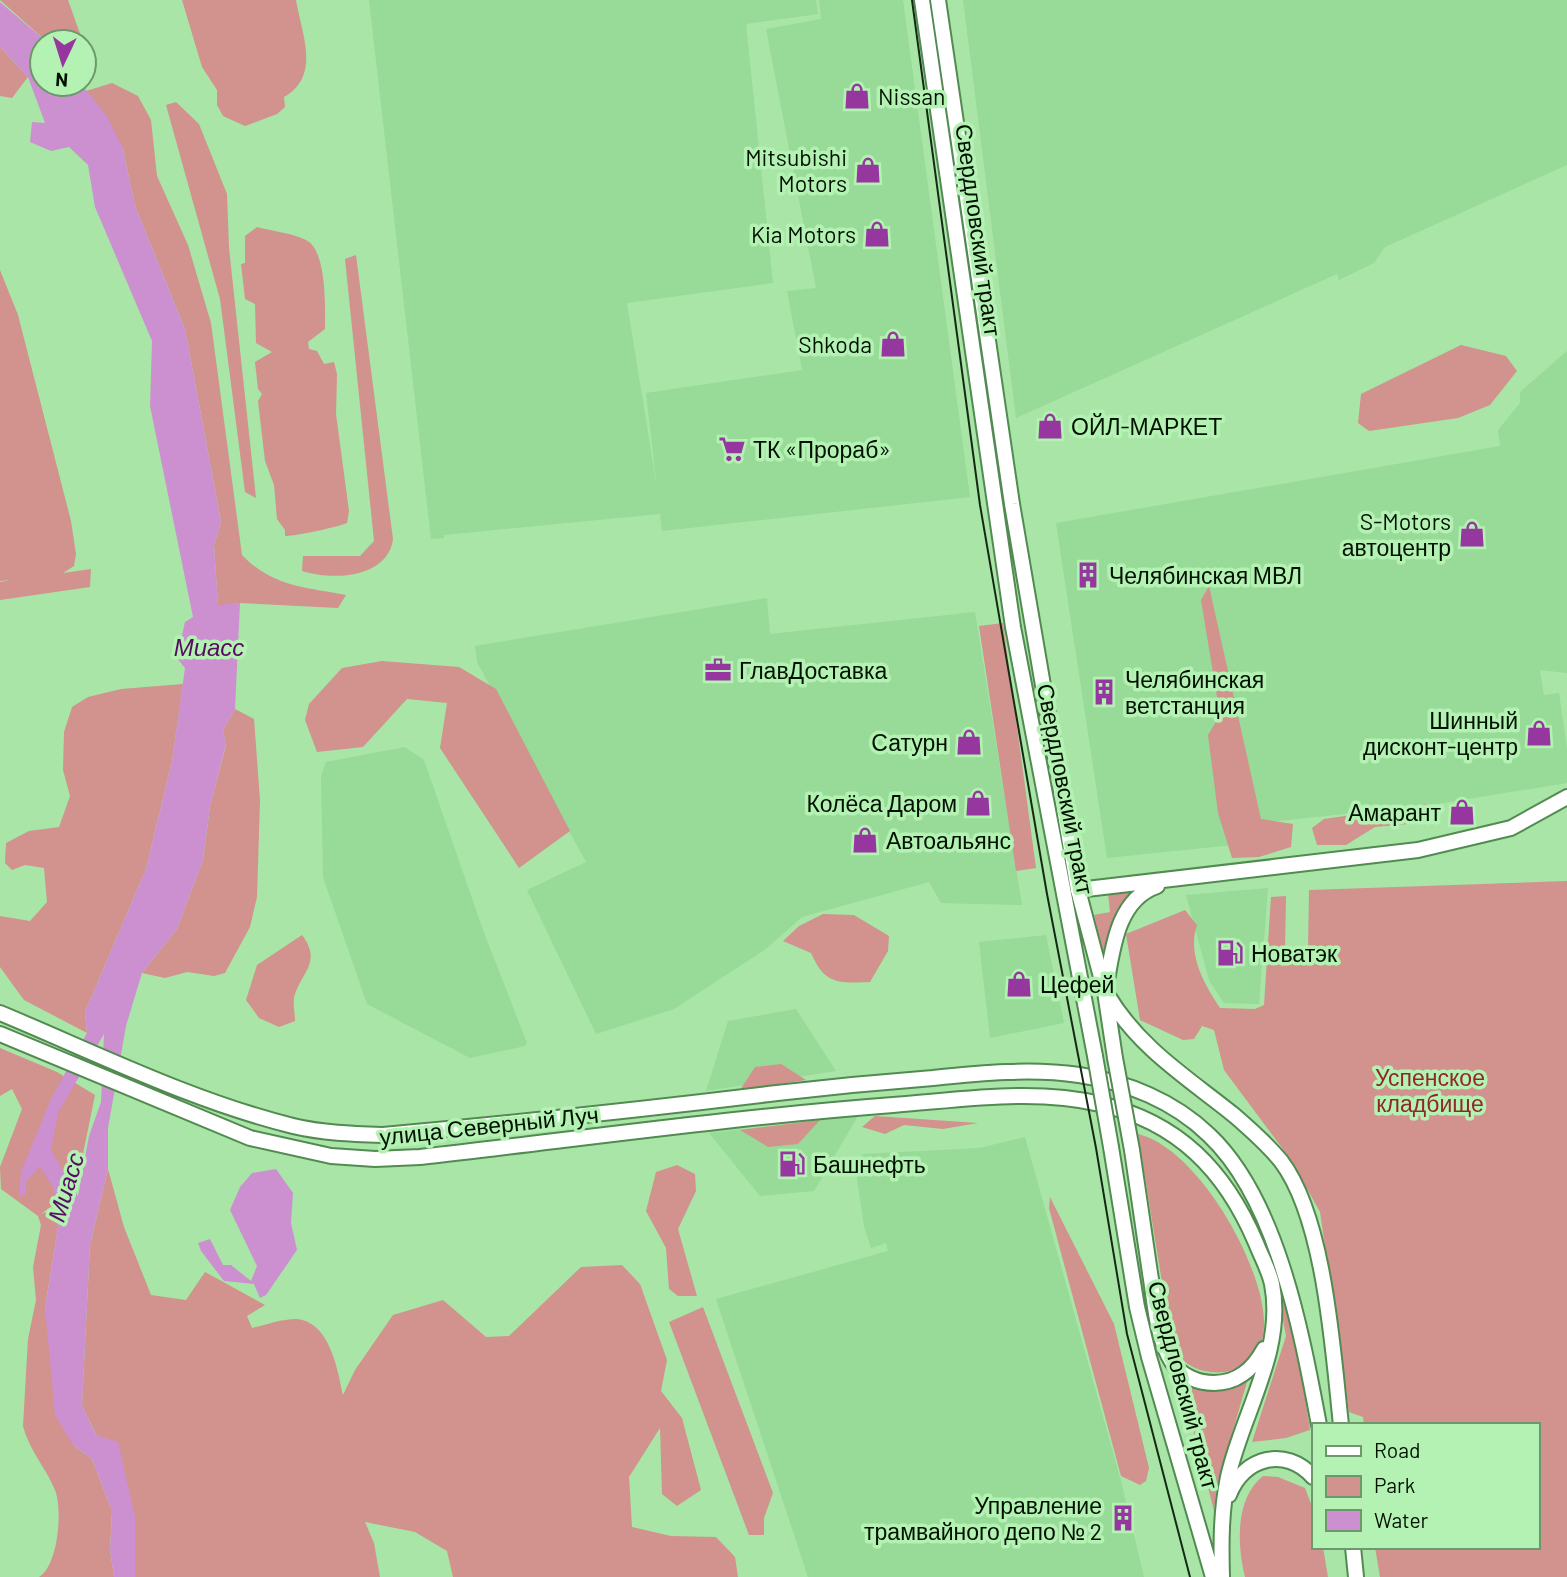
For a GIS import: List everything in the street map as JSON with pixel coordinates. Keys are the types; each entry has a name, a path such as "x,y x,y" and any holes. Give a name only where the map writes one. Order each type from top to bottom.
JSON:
{"main road":[{"name":"Свердловский тракт","path":"922,0 1013,627 1095,1056 1137,1307 1213,1577"},
{"name":"Свердловский тракт","path":"937,0 1013,504 1078,890 1105,992 1159,1327 1173,1364 1186,1376 1203,1383 1237,1379 1255,1365 1275,1322"},
{"path":"1062,892 1418,850 1511,828 1567,797"},
{"path":"1105,992 1115,939 1125,914 1136,899 1150,888 1172,881"},
{"name":"Свердловский тракт","path":"1105,992 1143,1043 1170,1068 1243,1124 1280,1161 1294,1183 1315,1242 1341,1423"},
{"name":"улица Северный Луч","path":"0,1013 161,1081 293,1126 340,1133 383,1135 824,1088 1003,1072 1076,1075 1135,1089 1169,1104 1210,1135 1242,1175 1286,1276 1301,1331 1319,1423"},
{"name":"улица Северный Луч","path":"0,1034 250,1138 331,1156 374,1159 420,1157 845,1109 1004,1098 1055,1098 1099,1104 1163,1128 1197,1152 1228,1187 1272,1283 1275,1322"},
{"path":"1222,1577 1220,1519 1228,1475 1268,1356 1275,1322"},
{"name":"Свердловский тракт","path":"1220,1519 1231,1490 1242,1472 1257,1462 1273,1457 1285,1459 1299,1464 1312,1476"},
{"path":"1347,1549 1356,1575"},
{"path":"1353,1549 1356,1575"}],"shaded area":[{"path":"369,0 816,0 818,14 746,24 773,283 627,303 657,488 646,393 802,370 787,291 816,288 766,29 821,19 819,0 903,0 970,497 662,531 660,514 444,535 444,538 431,539"},
{"path":"963,0 1567,0 1567,165 1385,247 1374,263 1339,280 1337,274 1016,418"},
{"path":"1567,351 1567,673 1540,670 1544,695 1559,693 1567,748 1567,783 1437,804 1269,822 1272,841 1107,858 1056,523 1500,446 1498,430 1520,403 1520,392"},
{"path":"767,598 770,634 975,612 1022,905 941,903 929,882 802,917 766,949 674,1009 596,1034 527,890 586,862 477,662 475,646"},
{"path":"405,747 424,760 483,930 527,1043 525,1046 470,1058 367,1004 323,877 321,776 326,762"},
{"path":"1268,888 1259,1004 1224,1003 1209,980 1186,895"},
{"path":"1046,935 1064,1023 990,1038 979,942"},
{"path":"796,1009 836,1071 706,1091 728,1021"},
{"path":"858,1116 814,1191 760,1196 709,1133"},
{"path":"1025,1137 1121,1481 1144,1577 808,1577 716,1299 888,1251 886,1243 871,1248 864,1226 855,1165 863,1154 979,1148"}],"green space":[{"path":"0,0 68,0 78,28 31,28"},
{"path":"182,0 296,0 305,41 306,66 295,88 284,97 285,107 277,114 245,126 223,116 217,105 217,90 202,67"},
{"path":"0,47 28,77 12,98 0,96"},
{"path":"112,83 138,96 151,120 157,176 188,245 211,323 242,555 277,580 346,595 338,608 240,603 218,606 214,545 221,522 185,329 135,206 123,149 90,98 98,98 98,87"},
{"path":"176,102 199,124 227,194 229,248 256,498 245,492 220,299 166,105"},
{"path":"257,227 306,240 318,255 323,280 325,329 308,342 309,349 317,351 324,364 334,362 337,374 336,414 349,511 347,523 290,536 285,536 285,530 277,519 274,485 265,461 258,401 262,394 258,389 255,362 272,352 256,343 255,304 245,299 241,264 245,263 245,236"},
{"path":"356,255 393,539 389,552 381,562 370,569 343,576 329,576 302,571 303,556 360,556 374,541 345,259"},
{"path":"0,270 18,315 71,521 76,554 74,566 63,573 91,569 90,587 0,600 0,582 10,580 0,581"},
{"path":"1461,345 1506,356 1517,371 1490,405 1458,418 1369,431 1358,423 1361,394"},
{"path":"1209,586 1261,819 1293,824 1291,847 1259,857 1232,858 1218,813 1208,735 1220,715 1201,600"},
{"path":"1003,623 1036,868 1016,871 979,626"},
{"path":"382,661 459,667 496,689 570,831 519,868 440,748 447,703 407,699 363,747 317,752 305,720 309,704 342,668"},
{"path":"183,684 172,761 146,869 85,1012 87,1033 24,1000 0,967 0,916 30,921 47,902 44,868 25,865 12,870 5,863 6,843 29,831 59,827 70,796 63,770 64,732 72,707 88,697 121,689"},
{"path":"235,709 254,719 260,800 257,897 250,927 225,973 214,976 187,972 165,978 142,973 177,929 203,860 210,806 226,745 223,730"},
{"path":"1428,804 1429,816 1408,824 1375,827 1346,845 1317,845 1312,828 1324,819"},
{"name":"Успенское кладбище","path":"1567,881 1567,1577 1380,1577 1375,1549 1539,1549 1539,1423 1364,1423 1363,1417 1349,1412 1320,1212 1291,1160 1224,1070 1214,1030 1202,1026 1194,1039 1183,1040 1140,1020 1126,934 1185,910 1197,925 1194,947 1199,968 1220,1008 1255,1009 1264,1005 1271,897 1286,896 1285,952 1308,950 1309,890"},
{"path":"1135,892 1104,955 1094,915 1110,912 1108,893"},
{"path":"823,914 854,915 889,936 888,951 870,982 841,982 827,977 811,953 783,941 799,926"},
{"path":"302,935 308,945 310,961 294,998 295,1021 279,1027 259,1018 246,1000 257,965"},
{"path":"0,1048 57,1072 95,1095 76,1188 41,1214 57,1208 59,1221 45,1308 73,1445 92,1459 112,1511 110,1550 114,1577 39,1577 51,1562 55,1550 59,1510 55,1490 29,1443 23,1426 28,1339 36,1300 33,1267 41,1225 38,1216 1,1189 0,1167 22,1109 12,1089 0,1096"},
{"path":"781,1064 806,1080 740,1090 755,1067"},
{"path":"875,1116 978,1123 943,1129 904,1125 885,1134 862,1127"},
{"path":"820,1120 798,1144 768,1147 740,1130"},
{"path":"1138,1134 1160,1144 1182,1161 1204,1184 1223,1211 1252,1270 1261,1298 1264,1322 1262,1340 1255,1354 1231,1371 1200,1370 1173,1350"},
{"path":"677,1165 695,1174 696,1191 678,1229 697,1296 678,1296 669,1289 666,1248 646,1211 656,1172"},
{"path":"108,1169 124,1227 151,1295 186,1300 205,1272 265,1305 247,1316 252,1328 291,1319 308,1322 317,1328 330,1349 343,1395 355,1370 393,1315 443,1300 486,1337 509,1336 581,1267 622,1265 640,1284 667,1360 661,1391 682,1418 701,1490 677,1506 662,1494 660,1428 629,1477 632,1527 671,1536 716,1537 735,1557 738,1577 453,1577 447,1551 415,1532 365,1522 374,1543 380,1577 135,1577 135,1517 82,1405 90,1245"},
{"path":"1050,1197 1114,1324 1149,1468 1146,1481 1140,1485 1121,1476 1049,1208"},
{"path":"1278,1277 1296,1340 1310,1430 1286,1438 1252,1442 1286,1336 1276,1282"},
{"path":"703,1307 773,1493 764,1518 764,1535 749,1535 669,1322"},
{"path":"1181,1381 1214,1389 1247,1382 1217,1485 1214,1511"},
{"path":"1263,1476 1278,1477 1305,1488 1312,1506 1312,1549 1323,1549 1328,1577 1245,1577 1240,1551 1240,1523 1247,1497"}],"water":[{"name":"Миасс","path":"0,2 31,28 28,28 28,77 0,47"},
{"name":"Миасс","path":"36,98 92,98 107,116 123,149 135,206 185,329 221,522 214,545 218,605 240,603 235,709 223,730 226,744 210,806 203,860 177,929 142,973 126,1026 108,1128 108,1169 90,1245 82,1405 96,1435 118,1442 135,1517 135,1577 114,1577 110,1550 112,1511 92,1459 73,1445 55,1415 45,1308 59,1221 53,1187 40,1167 25,1182 26,1194 19,1196 21,1172 51,1099 87,1033 85,1012 146,869 172,761 185,668 177,658 185,622 193,617 150,406 152,341 95,207 88,165 69,147 51,151 30,142 32,122 45,123","holes":["104,1034 101,1102 89,1136 78,1196 51,1150 58,1113"]},
{"path":"276,1169 293,1193 291,1223 297,1250 266,1295 260,1298 254,1284 224,1281 198,1243 210,1239 223,1265 231,1265 251,1281 257,1266 230,1210 240,1187 252,1173"}],"tram line":[{"path":"912,0 980,505 1047,894 1096,1148 1127,1334 1190,1577"}],"place":[{"name":"Nissan","path":"857,96"},
{"name":"Mitsubishi Motors","path":"868,170"},
{"name":"Kia Motors","path":"877,234"},
{"name":"Shkoda","path":"893,344"},
{"name":"ОЙЛ-МАРКЕТ","path":"1050,426"},
{"name":"ТК «Прораб»","path":"732,449"},
{"name":"S-Motors автоцентр","path":"1472,534"},
{"name":"Челябинская МВЛ","path":"1088,575"},
{"name":"ГлавДоставка","path":"718,670"},
{"name":"Челябинская ветстанция","path":"1104,692"},
{"name":"Шинный дисконт-центр","path":"1539,733"},
{"name":"Сатурн","path":"969,742"},
{"name":"Колёса Даром","path":"978,803"},
{"name":"Амарант","path":"1462,812"},
{"name":"Автоальянс","path":"865,840"},
{"name":"Новатэк","path":"1230,953"},
{"name":"Цефей","path":"1019,984"},
{"name":"Башнефть","path":"792,1164"},
{"name":"Управление трамвайного депо № 2","path":"1123,1518"}]}
